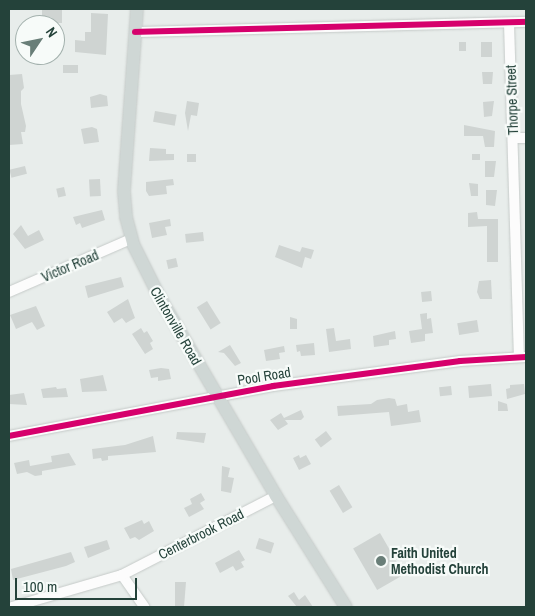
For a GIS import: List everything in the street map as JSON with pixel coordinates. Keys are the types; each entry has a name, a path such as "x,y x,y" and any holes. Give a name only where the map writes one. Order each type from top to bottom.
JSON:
{"main road":[{"name":"Clintonville Road","path":"137,9 124,192 131,239 145,272 217,396 276,496 346,607"}],"street":[{"name":"Thorpe Street","path":"510,22 523,357"},
{"path":"135,32 526,22"},
{"path":"514,138 526,138"},
{"name":"Victor Road","path":"9,292 131,239"},
{"name":"Pool Road","path":"9,436 217,396 460,361 523,357"},
{"name":"Centerbrook Road","path":"12,607 122,575 276,496"},
{"path":"122,575 144,607"}],"building":[{"path":"42,9 62,9 62,15 42,15"},
{"path":"91,13 108,14 106,55 75,52 75,40 85,41 85,32 91,32"},
{"path":"459,42 466,42 466,51 459,51"},
{"path":"481,42 492,42 492,57 481,57"},
{"path":"63,65 78,65 78,73 63,73"},
{"path":"482,72 493,72 492,84 483,84"},
{"path":"22,74 24,88 21,91 21,104 26,126 25,132 21,132 23,144 9,145 9,75"},
{"path":"100,94 107,96 108,106 91,108 90,97"},
{"path":"187,101 199,103 197,116 191,115 188,131 185,113"},
{"path":"494,101 492,116 484,117 483,102"},
{"path":"155,111 177,115 175,126 153,122"},
{"path":"464,125 495,131 494,147 485,147 483,136 464,136"},
{"path":"92,127 97,129 99,142 84,144 81,129"},
{"path":"150,148 166,149 166,154 174,154 174,160 149,161"},
{"path":"187,154 196,154 196,162 187,162"},
{"path":"472,154 480,154 480,160 472,160"},
{"path":"485,161 496,161 494,177 485,177"},
{"path":"25,166 27,174 11,178 9,170"},
{"path":"100,179 101,196 90,197 89,180"},
{"path":"173,179 174,185 166,186 167,194 149,196 146,191 146,182"},
{"path":"469,183 478,184 478,196 471,196"},
{"path":"64,187 66,196 58,198 56,189"},
{"path":"486,190 497,190 495,206 486,205"},
{"path":"102,210 105,220 82,228 80,223 76,225 73,217"},
{"path":"477,212 478,219 498,219 498,262 487,262 487,226 468,227 468,213"},
{"path":"170,219 171,226 165,227 167,235 152,238 149,223"},
{"path":"21,225 28,236 39,230 44,240 25,249 13,234"},
{"path":"203,232 204,241 186,243 185,234"},
{"path":"279,245 300,252 302,247 314,250 311,259 305,257 302,268 275,257"},
{"path":"176,258 178,267 168,269 166,260"},
{"path":"121,277 124,287 88,298 85,286"},
{"path":"491,280 492,299 480,299 477,292 479,281"},
{"path":"431,291 432,301 422,302 421,292"},
{"path":"128,299 135,318 126,323 122,318 114,323 107,312"},
{"path":"207,301 221,323 211,329 197,307"},
{"path":"36,306 45,326 37,330 32,322 16,329 10,315"},
{"path":"427,313 427,319 431,318 433,333 425,334 425,341 411,343 409,331 422,329 420,314"},
{"path":"290,317 297,319 297,329 290,329"},
{"path":"477,320 479,332 459,335 457,323"},
{"path":"141,328 144,333 147,331 153,341 150,343 153,349 145,354 132,334"},
{"path":"334,328 336,341 350,339 351,349 329,352 326,329"},
{"path":"395,331 396,339 389,340 389,345 374,347 373,336"},
{"path":"314,343 315,355 301,356 300,351 297,352 296,345"},
{"path":"230,345 241,363 235,366 224,353 218,352"},
{"path":"284,346 285,352 279,353 280,359 266,361 264,350"},
{"path":"169,369 171,379 158,381 158,377 151,378 149,370"},
{"path":"103,375 107,391 82,392 80,379"},
{"path":"491,384 492,396 469,398 468,386"},
{"path":"524,384 525,394 507,399 506,389 510,388 510,385"},
{"path":"451,386 452,395 440,396 439,387"},
{"path":"56,387 57,389 66,388 68,397 43,398 41,389"},
{"path":"24,393 27,405 9,404 9,395"},
{"path":"395,399 397,406 407,404 408,412 419,410 421,422 391,426 389,412 338,416 337,406 371,404 377,400"},
{"path":"498,401 507,404 508,411 498,411"},
{"path":"301,410 304,417 301,420 285,420 288,424 278,430 270,420 281,413 284,418"},
{"path":"326,431 332,439 321,447 315,439"},
{"path":"177,432 206,433 204,443 176,439"},
{"path":"153,436 156,452 108,456 108,460 102,461 101,458 93,459 92,449 125,445"},
{"path":"69,453 76,465 42,471 42,475 35,476 27,472 17,474 14,463 29,460 30,466 52,462 51,456"},
{"path":"299,455 300,458 306,455 311,464 299,470 293,458"},
{"path":"222,466 230,468 228,477 234,478 231,493 221,491"},
{"path":"339,485 352,507 343,513 330,491"},
{"path":"201,493 205,500 200,503 204,509 189,517 184,508 192,504 190,499"},
{"path":"142,520 144,524 149,521 154,531 139,540 135,537 130,539 124,528"},
{"name":"Faith United Methodist Church","path":"380,533 404,575 377,590 353,548"},
{"path":"259,538 274,543 271,553 256,548"},
{"path":"107,540 110,549 88,558 84,547"},
{"path":"239,550 245,560 241,562 244,567 236,571 233,566 220,573 215,563"},
{"path":"71,552 75,562 13,580 11,569"},
{"path":"175,582 186,582 184,607 175,607"},
{"path":"294,592 299,600 305,595 313,607 297,607 288,596"}],"cycle path":[{"path":"135,32 526,22"},
{"path":"9,436 273,386 460,361 526,357"}],"place":[{"name":"Faith United Methodist Church","path":"381,561"}]}
